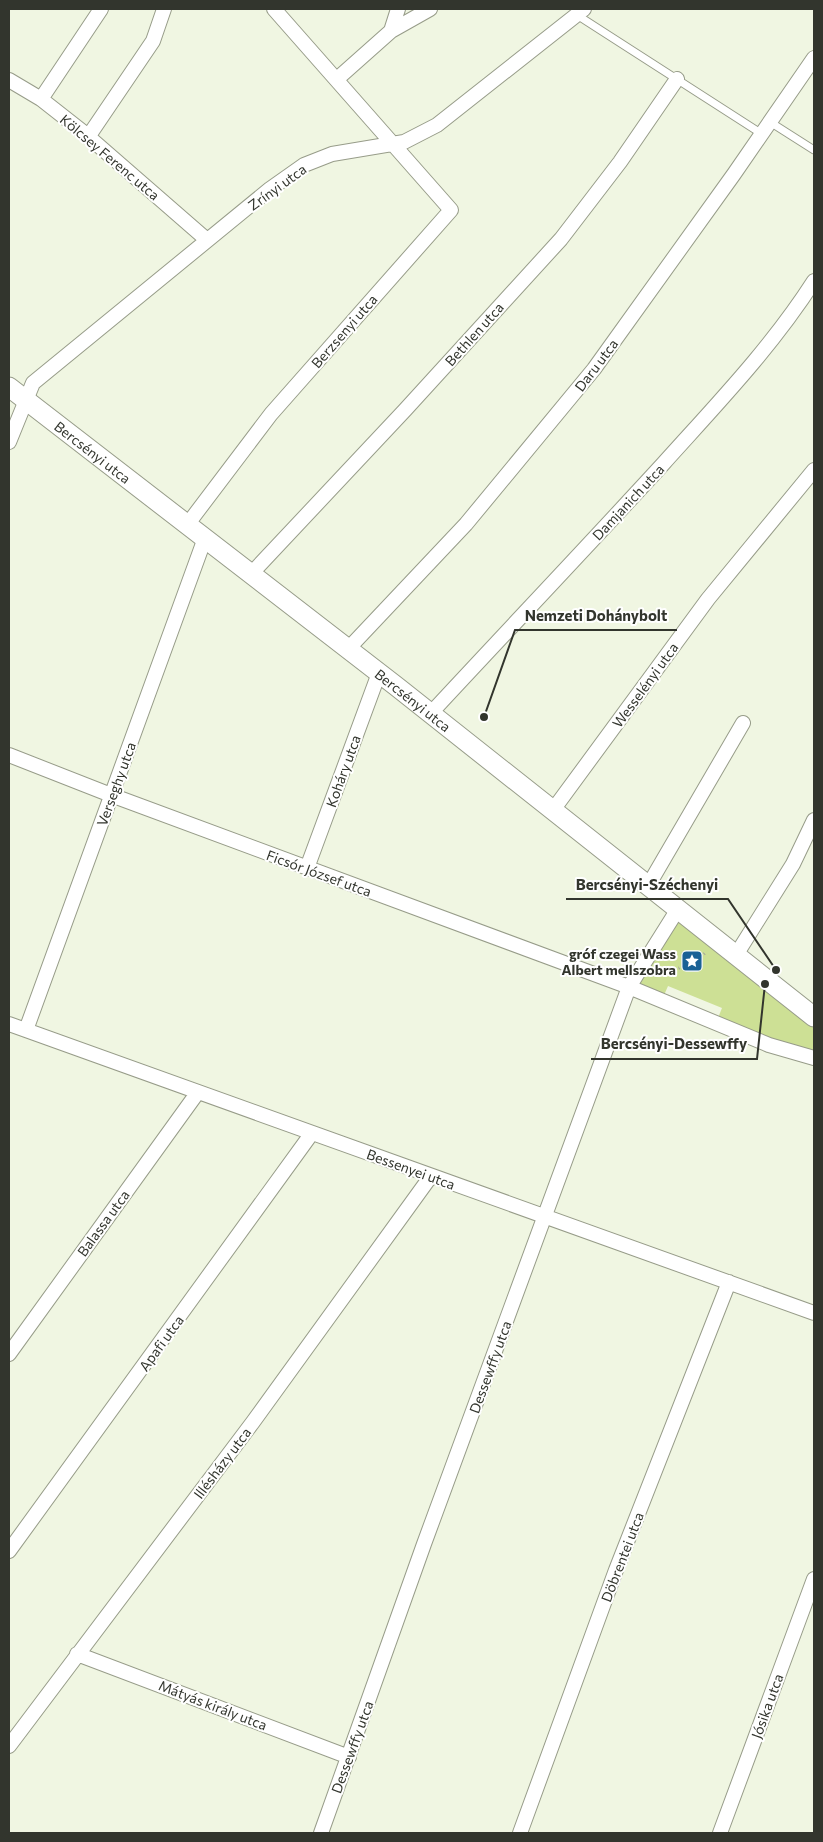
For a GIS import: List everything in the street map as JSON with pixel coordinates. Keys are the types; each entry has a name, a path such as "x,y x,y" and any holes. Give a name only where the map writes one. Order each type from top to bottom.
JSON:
{"street":[{"path":"40,99 102,9"},
{"path":"88,137 153,42 164,9"},
{"path":"274,9 392,144"},
{"path":"391,30 398,9"},
{"path":"337,79 391,30 430,9"},
{"name":"Zrínyi utca","path":"9,442 33,382 270,190 304,165 332,154 404,142 437,125 580,12"},
{"name":"Daru utca","path":"348,649 466,524 594,369 814,58"},
{"name":"Bethlen utca","path":"252,574 561,239 620,162 677,79"},
{"name":"Kölcsey Ferenc utca","path":"9,80 40,99 88,137 207,240"},
{"name":"Berzsenyi utca","path":"187,524 271,414 451,210 392,144"},
{"name":"Damjanich utca","path":"431,713 748,370 798,306 814,281"},
{"name":"Bercsényi utca","path":"9,387 380,673 814,1017"},
{"name":"Wesselényi utca","path":"553,810 708,599 814,470"},
{"name":"Verseghy utca","path":"26,1030 205,538"},
{"name":"Koháry utca","path":"307,868 380,673"},
{"path":"648,886 744,723"},
{"name":"Ficsór József utca","path":"9,756 636,990"},
{"path":"736,955 793,864 814,820"},
{"name":"Dessewffy utca","path":"322,1833 428,1535 545,1217 636,990 678,909"},
{"path":"636,990 769,1045 814,1058"},
{"name":"Bessenyei utca","path":"9,1024 814,1313"},
{"name":"Balassa utca","path":"9,1354 198,1092"},
{"name":"Apafi utca","path":"9,1551 312,1133"},
{"name":"Illésházy utca","path":"9,1746 253,1422 431,1176"},
{"name":"Döbrentei utca","path":"520,1833 616,1570 729,1282"},
{"name":"Jósika utca","path":"720,1833 814,1579"},
{"name":"Mátyás király utca","path":"77,1654 349,1757"}],"lane":[{"path":"580,12 677,79 762,134"},
{"path":"770,122 814,150"}],"path":[{"path":"636,990 657,974 679,968 691,958 702,956 716,939"}],"green space":[{"path":"678,909 814,1017 814,1058 716,1023 722,1008 668,986 662,1000 630,987"}],"place":[{"name":"Nemzeti Dohánybolt","path":"484,717"},
{"name":"gróf czegei Wass Albert mellszobra","path":"692,961"},
{"name":"Bercsényi-Széchenyi","path":"776,970"},
{"name":"Bercsényi-Dessewffy","path":"765,984"}]}
